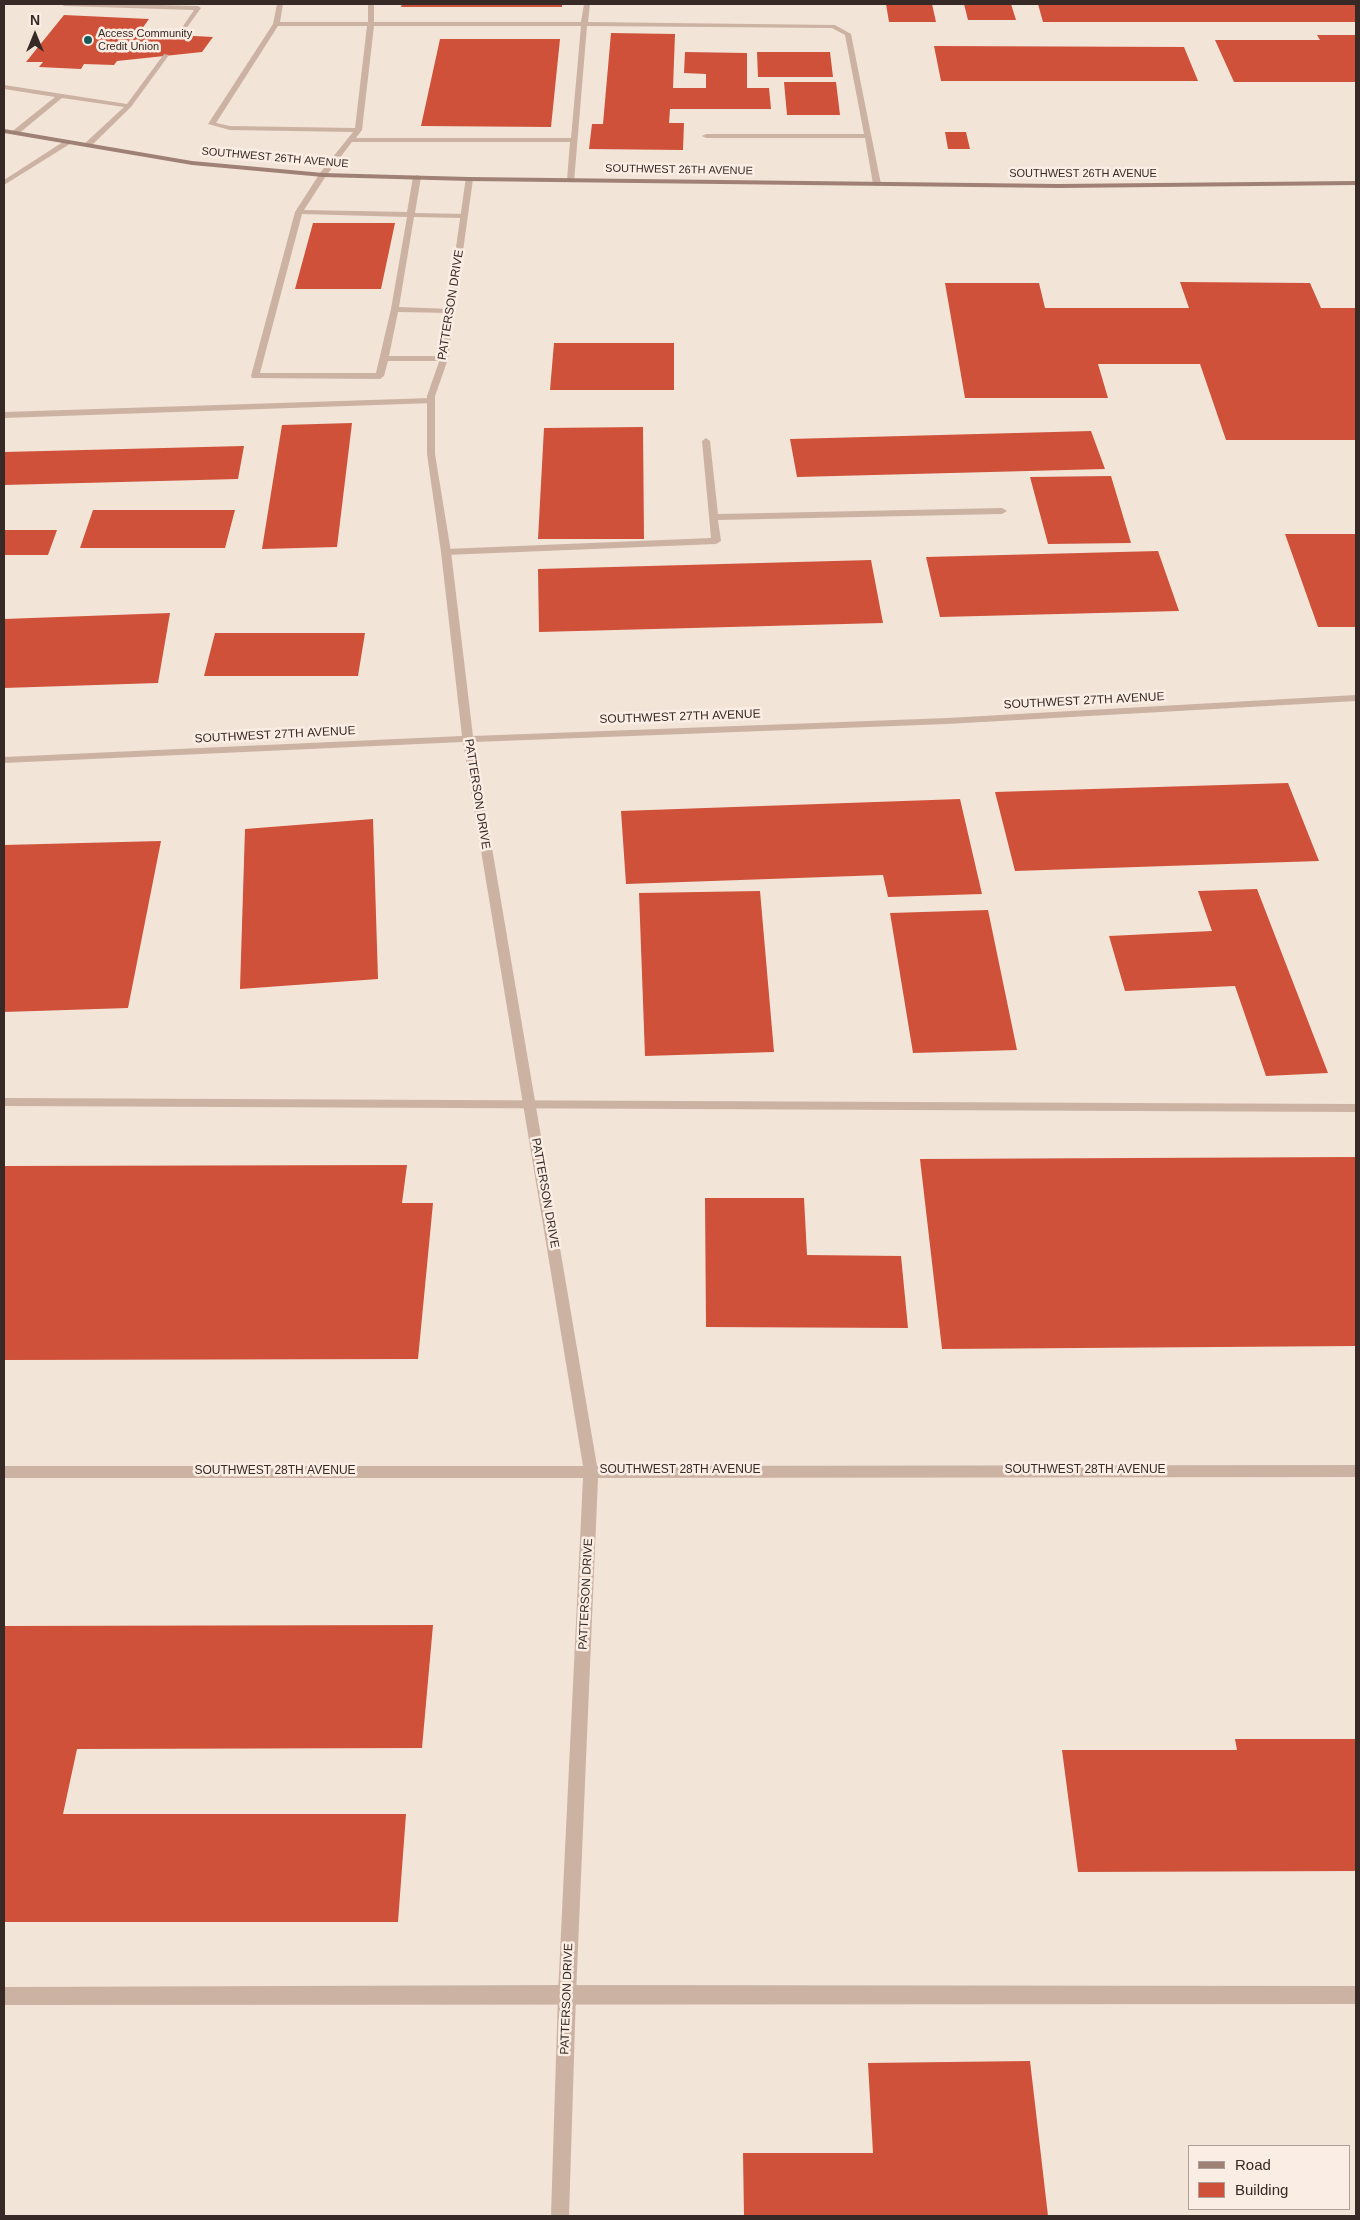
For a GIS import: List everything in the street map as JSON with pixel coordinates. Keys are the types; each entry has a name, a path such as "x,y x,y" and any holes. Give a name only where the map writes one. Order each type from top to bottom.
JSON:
{"main road":[{"name":"SOUTHWEST 26TH AVENUE","path":"4,131 192,163 323,175 469,179 1058,186 1356,182"}],"street":[{"path":"64,4 198,8 180,35"},
{"path":"280,4 276,24 212,124 230,128 358,130"},
{"path":"371,4 371,24 358,130 323,175 299,212 255,376 380,376 395,309 417,177"},
{"path":"571,180 584,24 588,4"},
{"path":"276,24 833,26 848,34 877,184"},
{"path":"88,145 130,106 166,56"},
{"path":"4,88 130,106"},
{"path":"14,133 60,96"},
{"path":"706,136 868,136"},
{"path":"350,140 574,140"},
{"path":"4,183 69,142"},
{"name":"PATTERSON DRIVE","path":"469,179 444,359 431,401 431,454 446,552 468,739 591,1470 567,1994 560,2216"},
{"path":"299,212 464,216"},
{"path":"395,309 451,310"},
{"path":"384,358 444,359"},
{"path":"4,415 431,401"},
{"path":"446,552 716,542 706,441"},
{"path":"714,517 1002,511"},
{"name":"SOUTHWEST 27TH AVENUE","path":"4,760 665,730 947,721 1356,698"},
{"path":"4,1102 1356,1108"},
{"name":"SOUTHWEST 28TH AVENUE","path":"4,1472 1356,1470"},
{"path":"4,1996 1356,1994"}],"building":[{"path":"402,4 562,4 562,7 401,7"},
{"path":"886,4 932,4 936,22 889,22"},
{"path":"964,4 1011,4 1016,20 968,20"},
{"path":"1038,4 1356,4 1356,22 1043,22"},
{"path":"64,15 149,19 139,33 213,37 202,52 117,61 114,65 84,64 81,69 39,67 43,62 26,62"},
{"path":"611,33 675,34 673,88 706,88 706,74 684,73 685,52 747,53 747,88 769,88 771,109 670,109 669,123 684,123 683,150 589,149 592,124 603,124"},
{"path":"1317,35 1356,35 1356,82 1234,82 1215,40 1320,40"},
{"path":"440,39 560,39 551,127 421,126"},
{"path":"934,46 1184,47 1198,81 941,81"},
{"path":"757,52 830,52 833,77 758,77"},
{"path":"784,82 836,82 840,115 787,115"},
{"path":"945,132 966,132 970,149 948,149"},
{"path":"313,223 395,223 381,289 295,289"},
{"path":"1180,282 1310,283 1321,308 1356,308 1356,440 1226,440 1200,364 1098,364 1108,398 965,398 945,283 1039,283 1045,308 1189,308"},
{"path":"554,343 674,343 674,390 550,390"},
{"path":"352,423 337,547 262,549 282,425"},
{"path":"643,427 644,539 538,539 544,428"},
{"path":"1091,431 1105,469 797,477 790,439"},
{"path":"244,446 238,479 4,485 4,452"},
{"path":"1111,476 1131,543 1048,544 1030,477"},
{"path":"93,510 235,510 225,548 80,548"},
{"path":"4,530 57,530 48,555 4,555"},
{"path":"1285,534 1356,534 1356,627 1318,627"},
{"path":"1158,551 1179,611 940,617 926,557"},
{"path":"871,560 883,623 539,632 538,569"},
{"path":"170,613 158,683 4,688 4,619"},
{"path":"215,633 365,633 358,676 204,676"},
{"path":"1288,783 1319,861 1015,871 995,792"},
{"path":"960,799 982,894 888,897 883,875 626,884 621,811"},
{"path":"373,819 378,979 240,989 245,829"},
{"path":"161,841 128,1008 4,1012 4,845"},
{"path":"1257,889 1328,1073 1266,1076 1235,986 1125,991 1109,936 1212,931 1198,891"},
{"path":"760,891 774,1052 645,1056 639,893"},
{"path":"988,910 1017,1050 913,1053 890,913"},
{"path":"1356,1157 1356,1346 942,1349 920,1159"},
{"path":"407,1165 402,1203 433,1203 418,1359 4,1360 4,1166"},
{"path":"705,1198 804,1198 807,1255 901,1256 908,1328 706,1327"},
{"path":"433,1625 422,1748 77,1749 63,1814 406,1814 398,1922 4,1922 4,1626"},
{"path":"1235,1739 1356,1739 1356,1871 1078,1872 1062,1750 1237,1750"},
{"path":"1030,2061 1048,2216 744,2216 743,2153 873,2153 868,2063"}],"place":[{"name":"Access Community Credit Union","path":"88,40"}]}
